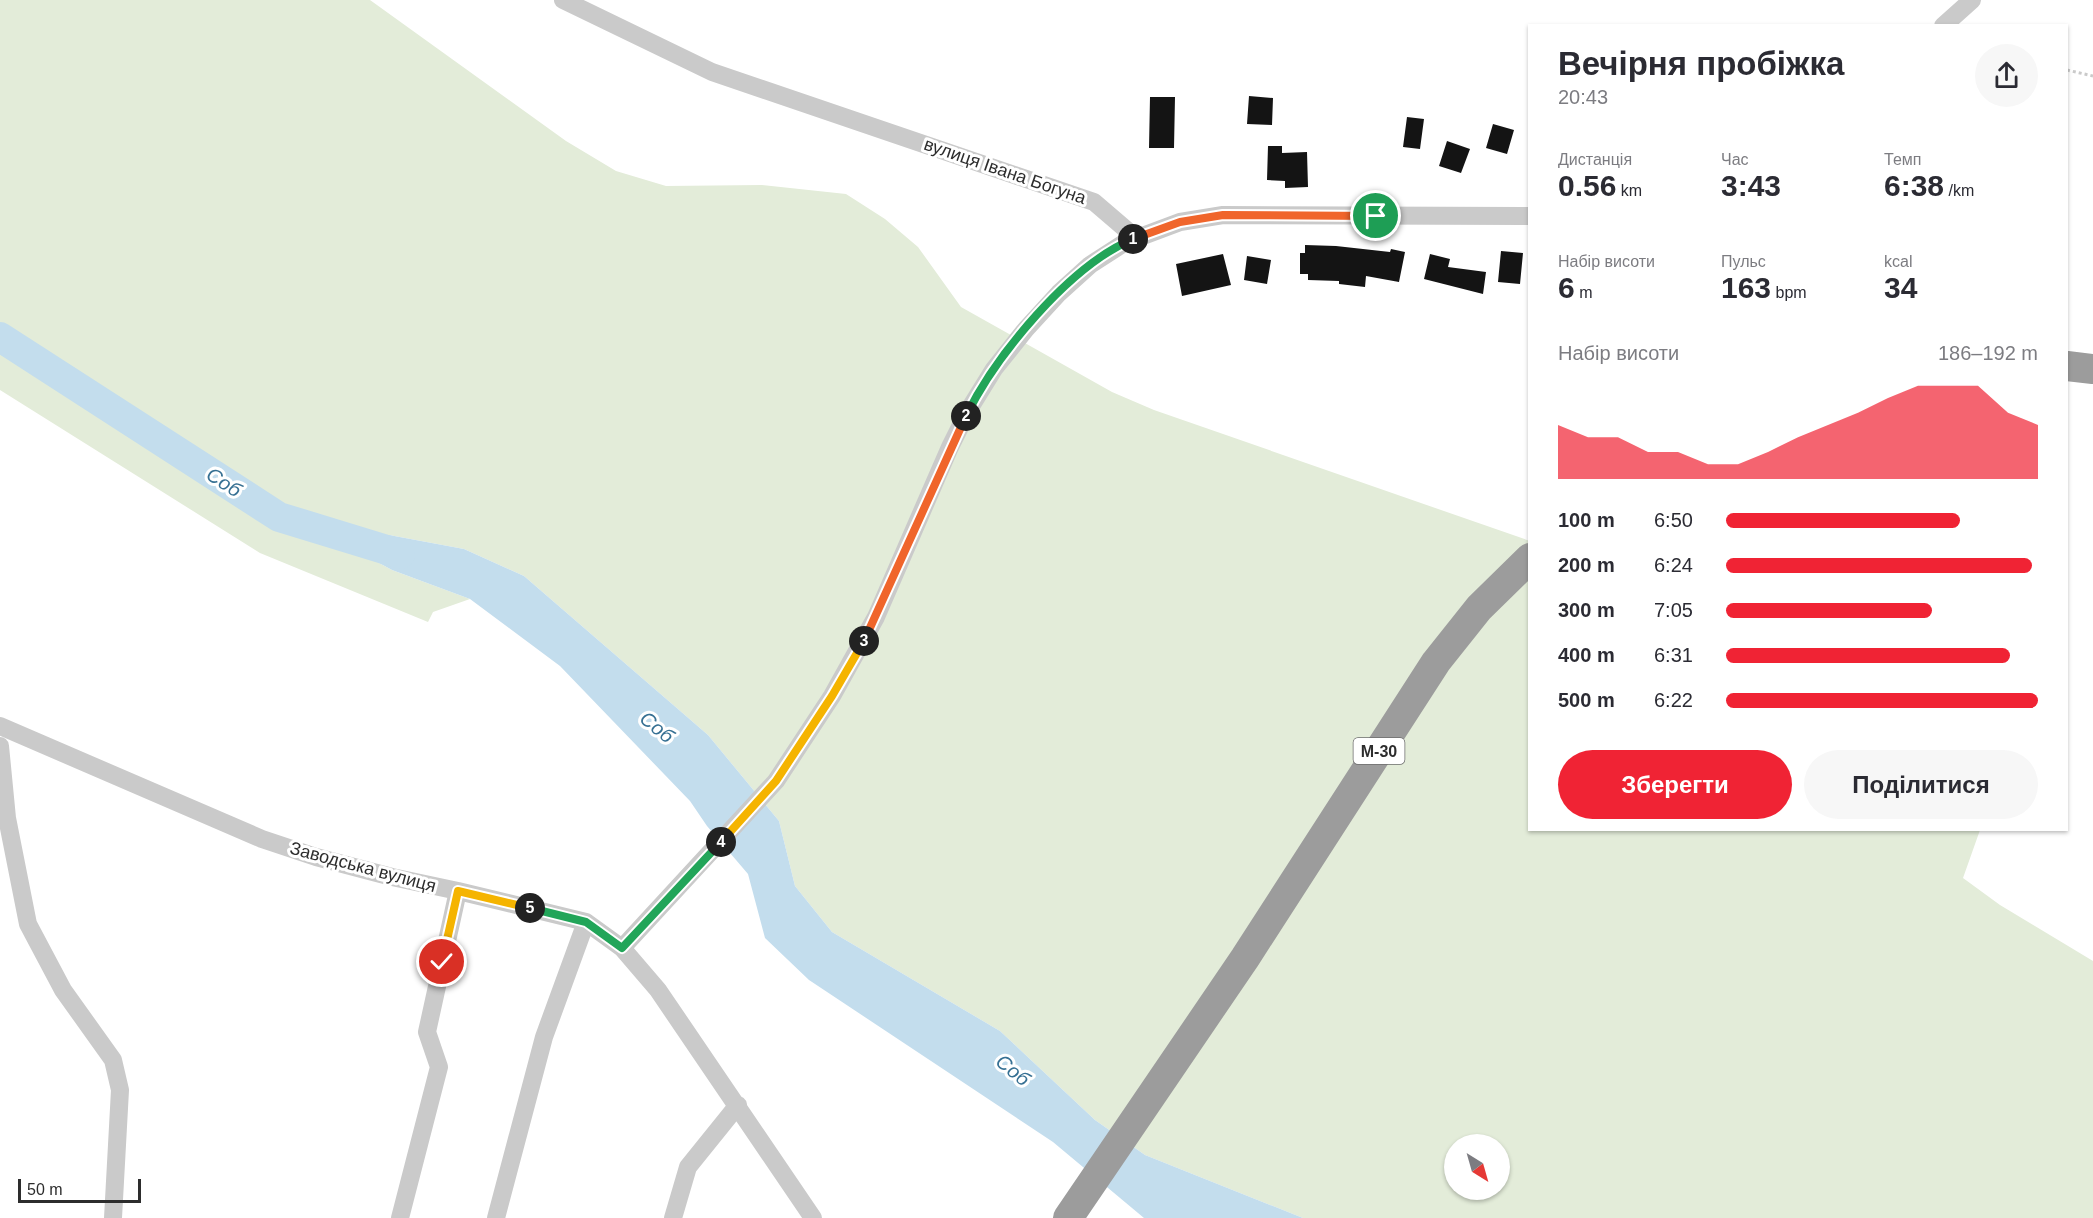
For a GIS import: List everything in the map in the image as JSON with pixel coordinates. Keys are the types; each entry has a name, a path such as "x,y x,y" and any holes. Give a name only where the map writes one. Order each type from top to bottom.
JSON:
{"highway":[{"path":"2068,366 2093,369"},
{"name":"М-30","path":"1068,1218 1245,958 1436,662 1479,608 1528,560"}],"street":[{"name":"вулиця Івана Богуна","path":"563,0 712,72 1094,202 1136,238"},
{"path":"1945,24 1972,0"},
{"path":"622,948 776,781 832,696 876,617 968,411 994,369 1026,329 1059,293 1090,266 1124,243 1136,238 1180,222 1223,215 1528,216"},
{"path":"2068,359 2093,369"},
{"name":"Заводська вулиця","path":"0,726 262,839 316,857 392,877 586,922 622,948 658,990 813,1218"},
{"path":"0,747 4,820 28,924 63,990 113,1060 120,1090 113,1218"},
{"path":"400,1218 439,1067 427,1032 458,891"},
{"path":"496,1218 544,1037 586,922"},
{"path":"673,1218 688,1167 738,1105"}],"path":[{"path":"2068,70 2093,76"}],"green space":[{"path":"0,0 370,0 566,141 616,171 666,186 762,185 846,194 885,219 918,247 961,307 1112,392 1154,410 1528,540 1528,831 1980,831 1963,878 2000,905 2093,961 2093,1218 1303,1218 1145,1155 1095,1120 1000,1031 832,932 795,886 779,821 708,735 524,576 464,549 389,535 363,543 379,563 392,570 470,599 433,612 428,622 260,553 0,390"}],"water":[{"path":"389,535 464,549 524,576 708,735 779,821 795,886 832,932 1000,1031 1095,1120 1145,1155 1303,1218 1144,1218 1053,1142 809,980 765,938 748,874 707,826 690,801 560,666 470,599 392,570 379,563 362,543 374,537"}],"building":[{"path":"1249,96 1273,98 1272,125 1247,124"},
{"path":"1150,97 1175,97 1174,148 1149,148"},
{"path":"1407,117 1424,119 1420,149 1403,147"},
{"path":"1493,124 1514,130 1507,154 1486,148"},
{"path":"1447,141 1470,149 1461,173 1439,166"},
{"path":"1268,146 1282,146 1282,153 1307,152 1308,187 1285,188 1285,181 1267,180"},
{"path":"1305,245 1390,252 1391,249 1405,252 1399,282 1366,276 1365,287 1339,284 1339,281 1308,280 1308,274 1300,274 1300,253 1305,253"},
{"path":"1501,251 1523,253 1520,284 1498,282"},
{"path":"1223,254 1231,285 1182,296 1176,264"},
{"path":"1430,254 1450,259 1448,267 1486,272 1483,294 1424,279"},
{"path":"1247,256 1271,260 1267,284 1244,280"}],"waterway":[{"name":"Соб","path":"0,337 279,517 400,554"}],"route":[{"path":"442,962 458,891 586,922 622,948 776,781 832,696 876,617 968,411 994,369 1026,329 1059,293 1090,266 1124,243 1180,222 1223,215 1376,216"}]}
